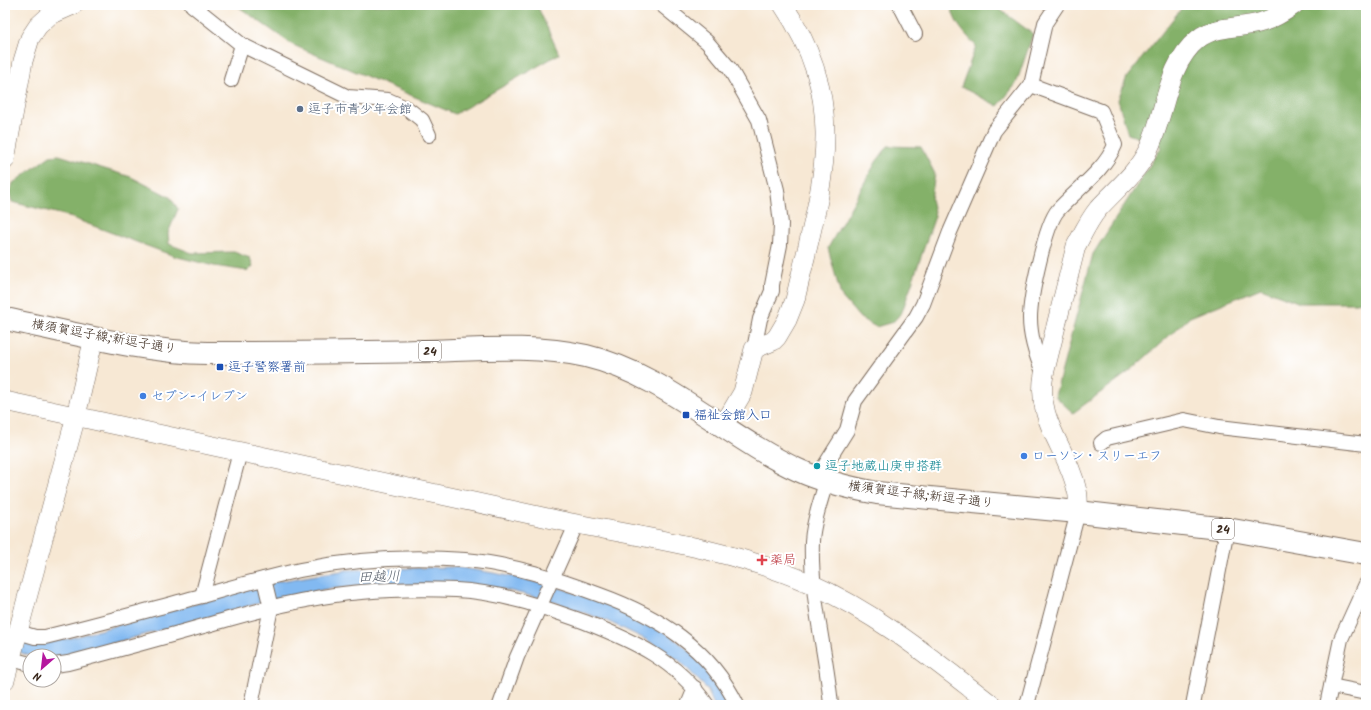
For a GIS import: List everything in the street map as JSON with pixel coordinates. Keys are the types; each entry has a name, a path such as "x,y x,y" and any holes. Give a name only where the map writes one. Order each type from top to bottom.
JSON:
{"main road":[{"name":"横須賀逗子線;新逗子通り","path":"5,319 146,347 204,353 485,349 569,353 593,358 628,370 780,461 821,480 877,493 1078,512 1227,529 1366,554"}],"street":[{"path":"5,160 23,61 30,38 38,26 50,15 73,5"},
{"path":"192,5 242,45 348,97 388,100 408,109 422,120 429,135"},
{"path":"662,5 707,42 730,70 759,120 777,190 780,238 772,291 760,319 743,392 723,426"},
{"path":"754,349 774,341 787,320 795,300 823,175 826,141 825,112 820,84 812,57 801,32 783,5"},
{"path":"900,5 915,34"},
{"path":"831,705 813,585 812,540 821,480 847,430 855,401 916,317 923,304 950,232 994,131 1031,84 1045,23 1057,5"},
{"path":"1027,705 1078,512 1078,491 1044,409 1042,385 1076,246 1098,209 1138,169 1148,150 1176,67 1185,51 1199,39 1214,30 1262,22 1294,5"},
{"path":"231,80 242,45"},
{"path":"1031,84 1100,111 1115,145 1110,158 1056,212 1045,236 1030,318 1034,351 1044,374"},
{"path":"5,680 76,416 94,337"},
{"path":"5,401 576,525 740,558 767,566 813,585 874,617 899,634 992,705"},
{"path":"1101,443 1107,438 1184,420 1219,427 1366,444"},
{"path":"202,596 240,452"},
{"path":"500,705 517,657 542,605 576,525"},
{"path":"1193,705 1227,529"},
{"path":"18,634 45,637 302,570 363,561 426,559 467,560 534,572 644,613 681,636 703,655 722,678 738,705"},
{"path":"251,705 271,606 264,580"},
{"path":"1327,705 1341,639 1366,584"},
{"path":"62,663 84,659 271,606 352,593 410,590 457,590 542,605 633,642 659,657 680,672 695,688 707,705"},
{"path":"11,657 22,661"},
{"path":"1331,686 1366,693"},
{"path":"688,705 695,688"}],"green space":[{"path":"236,5 537,5 559,54 455,114 293,45"},
{"path":"952,5 994,5 1033,34 1016,84 998,106 961,87 976,46 954,17"},
{"path":"1184,5 1366,5 1366,300 1356,303 1300,303 1261,288 1190,317 1130,371 1073,413 1055,396 1093,254 1162,146 1128,134 1118,100 1127,77"},
{"path":"888,146 921,147 935,174 931,199 935,216 902,312 893,322 876,327 860,318 841,296 828,248 876,162"},
{"path":"59,155 131,177 170,197 178,209 168,233 169,244 192,253 234,252 250,258 253,266 248,271 214,266 174,256 64,215 12,202 9,193 13,183 50,156"}],"water":[{"name":"田越川","path":"453,567 483,571 548,585 614,606 645,621 672,637 695,656 714,679 731,705 714,705 707,689 679,660 645,639 607,621 552,601 502,589 396,584 327,589 274,599 63,657 62,648 22,648 22,653 5,647 5,636 36,643 67,639 274,582 347,570"}],"place":[{"name":"逗子市青少年会館","path":"300,109"},
{"name":"逗子警察署前","path":"220,367"},
{"name":"セブン-イレブン","path":"143,396"},
{"name":"福祉会館入口","path":"686,415"},
{"name":"ローソン・スリーエフ","path":"1024,456"},
{"name":"逗子地蔵山庚申搭群","path":"817,466"},
{"name":"薬局","path":"762,560"}]}
